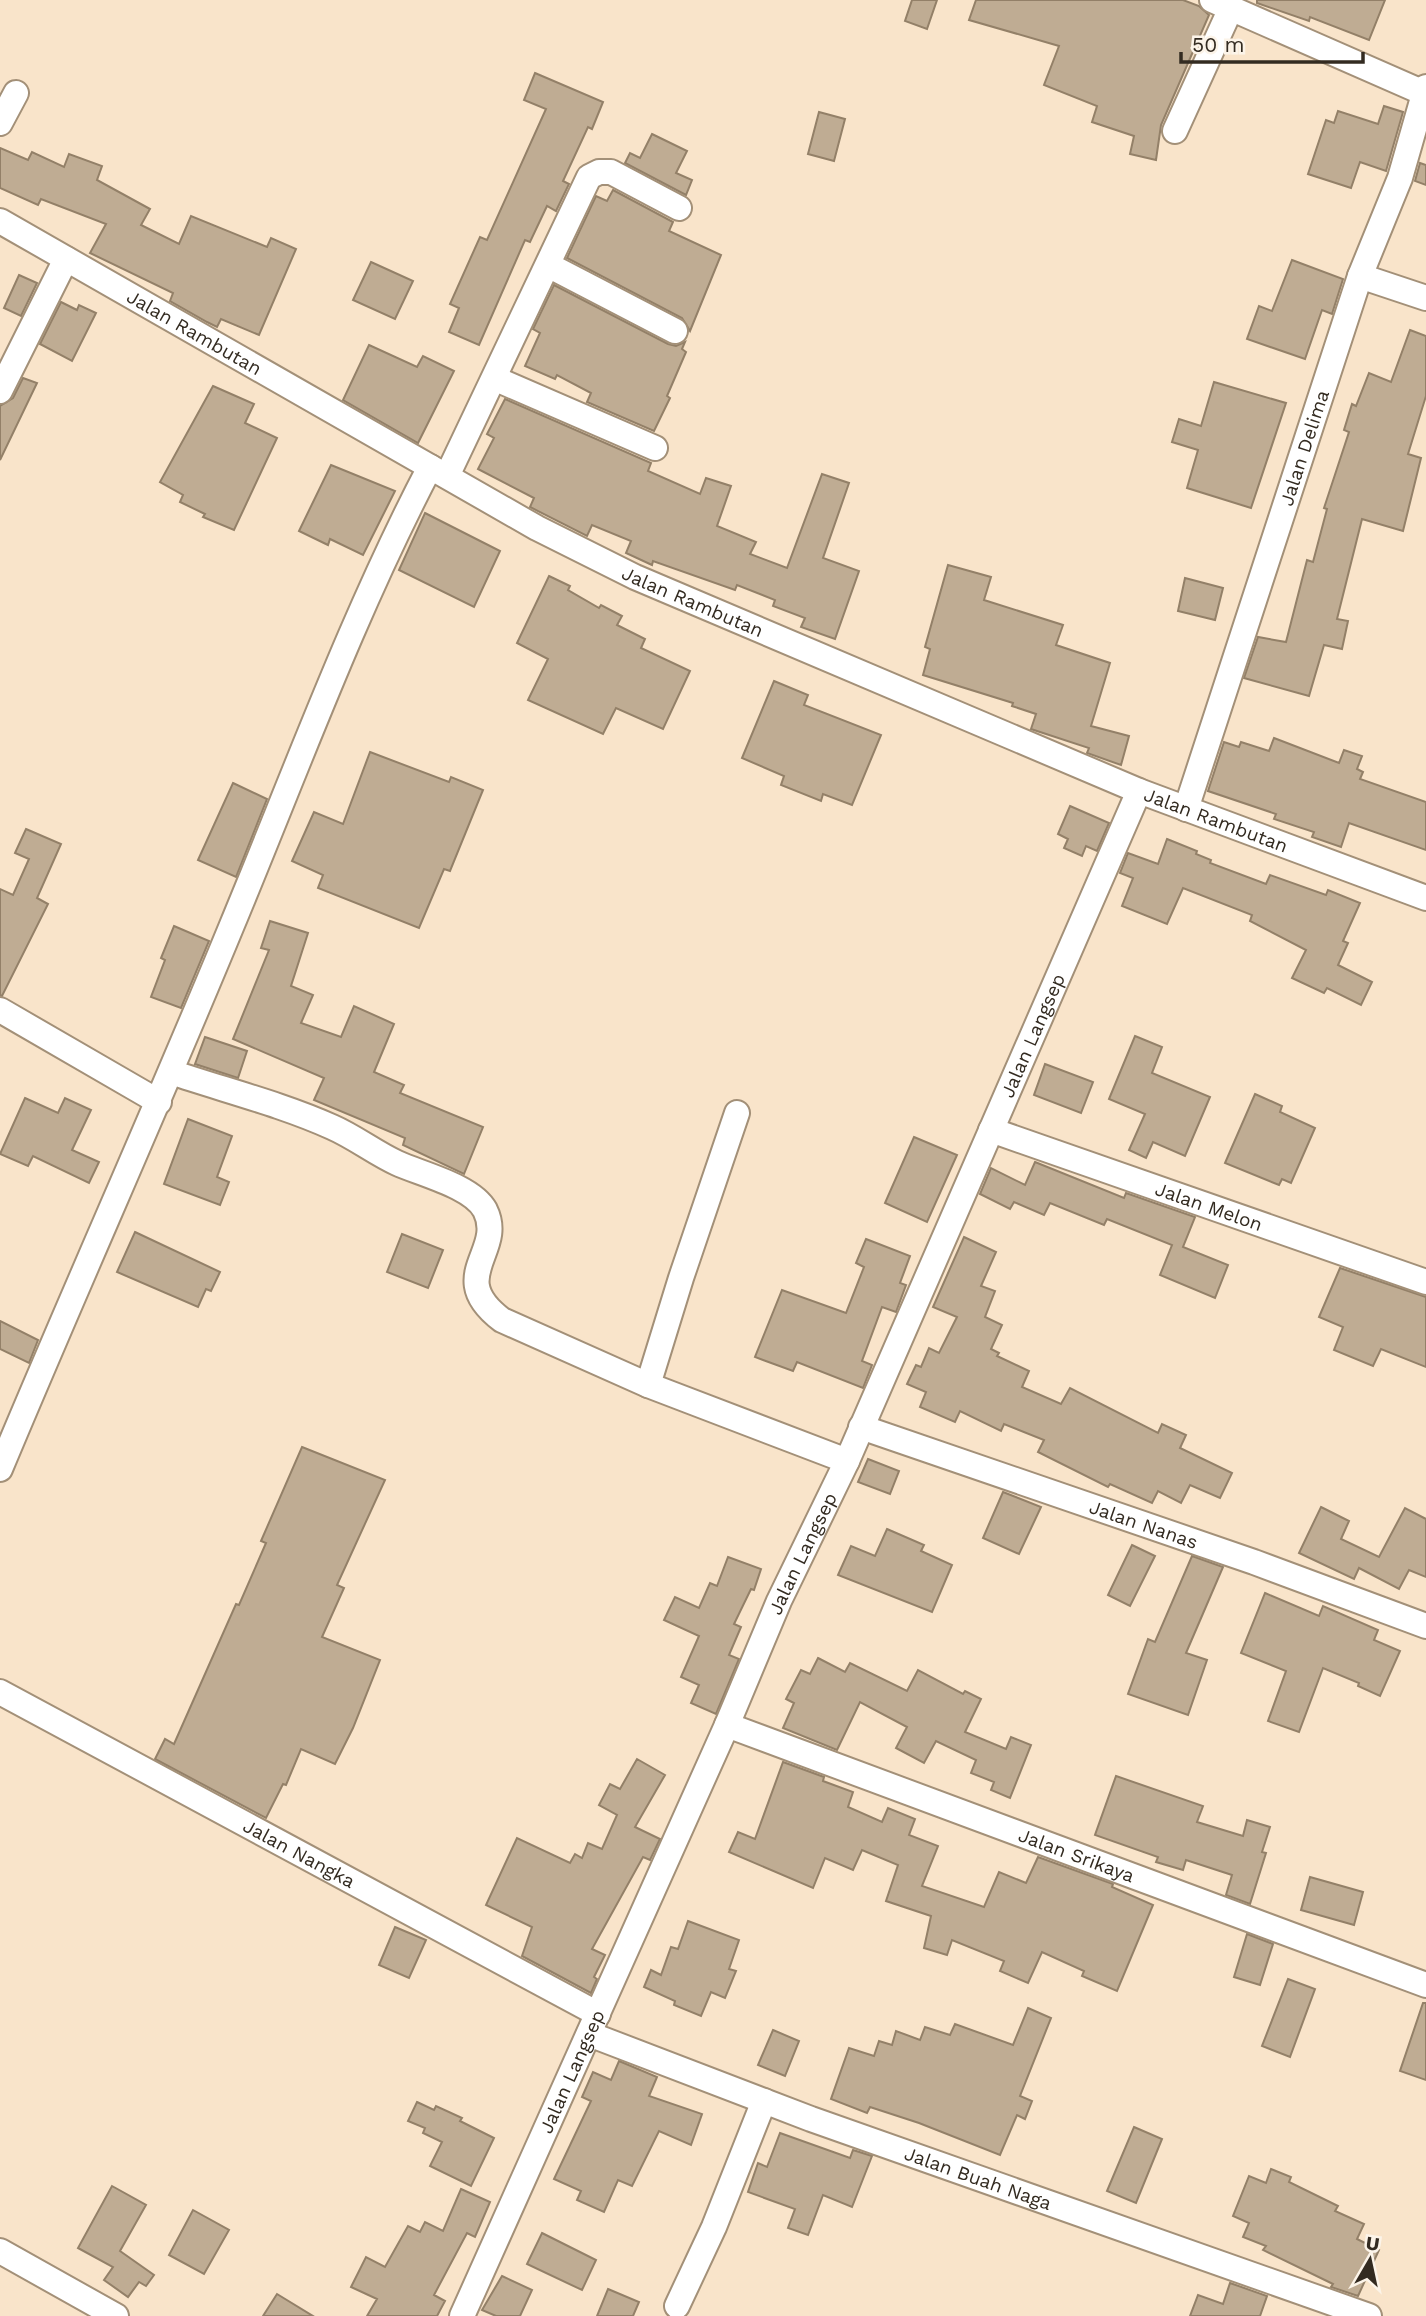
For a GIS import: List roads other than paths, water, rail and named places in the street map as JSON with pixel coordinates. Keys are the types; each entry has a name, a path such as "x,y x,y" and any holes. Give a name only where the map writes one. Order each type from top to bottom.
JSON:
{"street":[{"path":"1175,131 1231,5 1425,90"},
{"name":"Jalan Delima","path":"1186,809 1360,276 1400,178 1425,90"},
{"path":"0,123 16,93"},
{"path":"0,1469 71,1299 159,1102 390,543 439,472 496,379 585,184 594,173 611,172 679,208"},
{"name":"Jalan Rambutan","path":"0,221 537,528 635,577 1139,791 1426,898"},
{"path":"0,391 66,259"},
{"path":"548,265 675,331"},
{"path":"1360,276 1426,298"},
{"path":"496,379 654,449"},
{"name":"Jalan Langsep","path":"462,2316 727,1725 779,1601 847,1461 1139,791"},
{"path":"0,1010 159,1102"},
{"path":"171,1072 333,1127 396,1163 467,1192 481,1204 487,1215 488,1232 476,1279 477,1292 484,1305 502,1320 648,1385 847,1461"},
{"path":"648,1385 737,1113"},
{"name":"Jalan Melon","path":"991,1130 1426,1282"},
{"name":"Jalan Nanas","path":"861,1427 1254,1563 1426,1626"},
{"name":"Jalan Nangka","path":"0,1692 594,2024"},
{"name":"Jalan Srikaya","path":"727,1725 1426,1985"},
{"name":"Jalan Buah Naga","path":"594,2024 764,2101 1369,2316"},
{"path":"677,2306 714,2227 764,2101"},
{"path":"0,2251 116,2316"}]}
